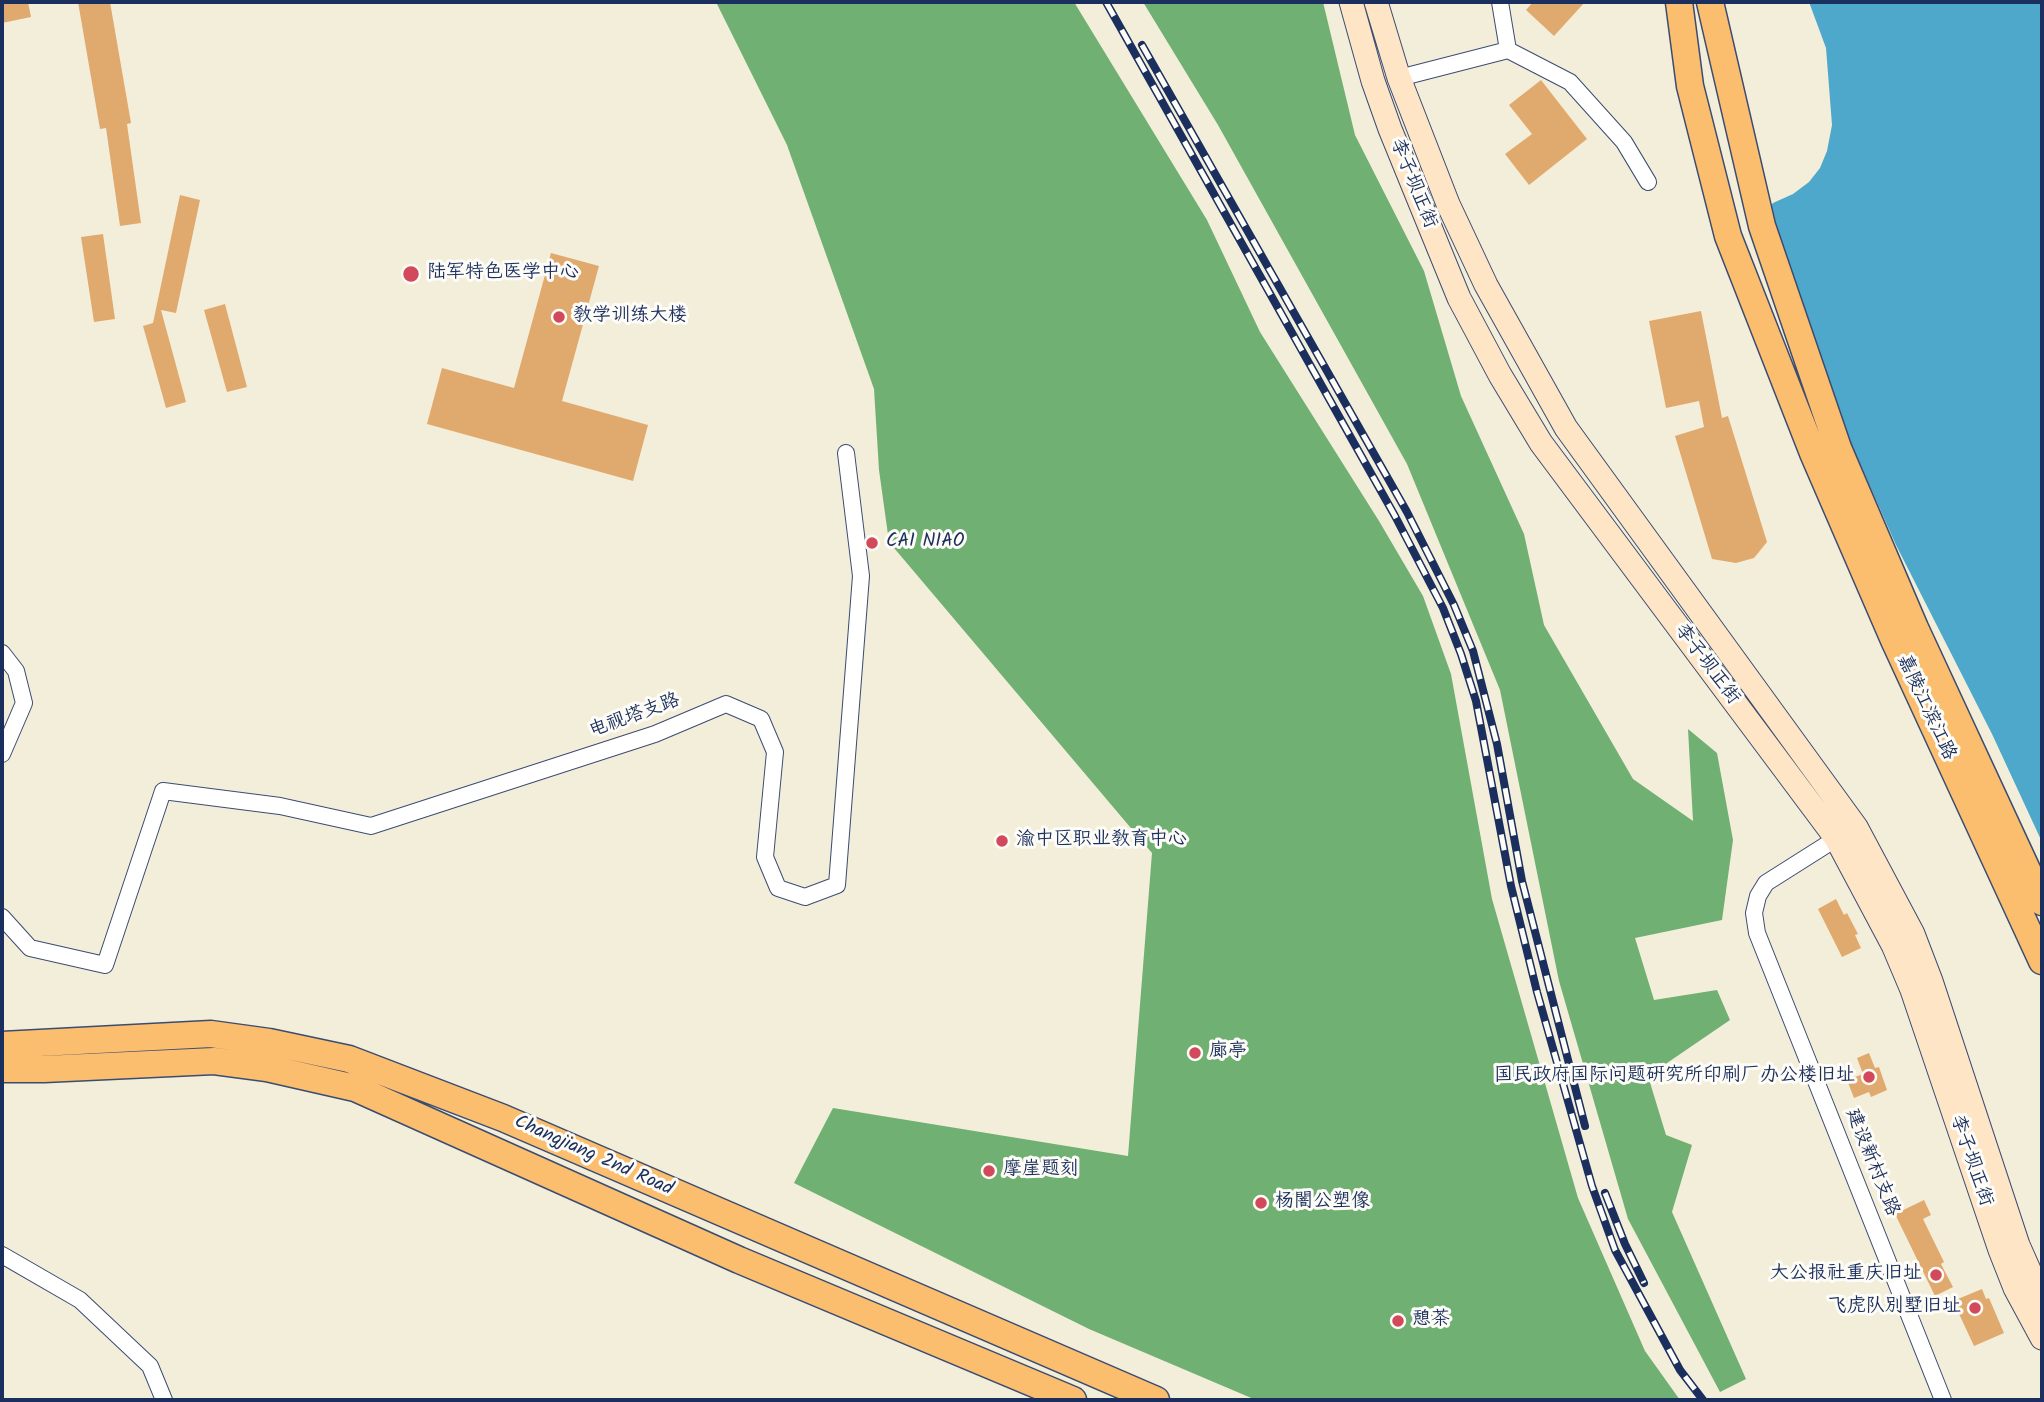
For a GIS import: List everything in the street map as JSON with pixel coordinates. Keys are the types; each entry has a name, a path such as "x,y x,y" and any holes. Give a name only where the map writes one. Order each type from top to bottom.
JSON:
{"main road":[{"name":"李子坝正街","path":"1352,2 1373,81 1390,129 1460,298 1500,375 1541,443 1836,838 1931,981 2018,1245 2042,1299"},
{"name":"李子坝正街","path":"1376,2 1399,78 1448,204 1486,285 1566,428 1856,827 1903,939 1912,990 2000,1250 2015,1288 2039,1332"},
{"path":"1664,2 1690,86 1728,236 1826,450"},
{"path":"1679,2 1690,86"},
{"path":"1710,2 1762,226 1826,450"},
{"name":"嘉陵江滨江路","path":"1826,450 1915,628 2042,902"},
{"name":"嘉陵江滨江路","path":"1826,450 1894,640 2042,961"},
{"name":"Changjiang 2nd Road","path":"2,1045 211,1034 269,1042 349,1059 503,1118 1156,1400"},
{"name":"Changjiang 2nd Road","path":"2,1069 214,1061 267,1068 355,1088 739,1260 1073,1400"}],"street":[{"path":"1500,2 1508,50"},
{"path":"1399,78 1508,50 1570,82 1624,142 1648,182"},
{"name":"电视塔支路","path":"2,917 30,948 105,965 163,791 280,806 371,826 655,734 726,704 761,719 775,752 765,857 778,888 805,897 837,885 861,576 846,453"},
{"path":"2,653 16,671 24,703 2,754"},
{"name":"建设新村支路","path":"1856,827 1766,883 1758,896 1754,913 1757,933 1943,1400"},
{"path":"2,1255 80,1300 149,1366 164,1400"}],"green space":[{"path":"716,2 1074,2 1207,220 1260,332 1423,596 1451,674 1492,899 1578,1198 1645,1351 1680,1400 1256,1400 1089,1329 794,1183 833,1108 1128,1156 1152,853 889,542 879,470 874,389 787,145"},
{"path":"1143,2 1323,2 1355,135 1424,271 1461,396 1524,534 1544,625 1633,779 1693,821 1688,729 1717,753 1733,840 1722,920 1635,938 1654,1000 1717,990 1730,1020 1648,1076 1666,1135 1692,1145 1672,1212 1746,1379 1720,1392 1628,1219 1559,981 1500,690 1407,464 1218,125"}],"water":[{"path":"1809,2 2042,2 2042,842 1992,734 1896,545 1754,225 1773,203 1793,194 1809,182 1820,168 1827,151 1832,125 1826,48"}],"building":[{"path":"2,2 28,2 31,17 2,23"},
{"path":"78,2 110,2 131,123 127,124 141,223 120,226 106,128 100,129"},
{"path":"1533,2 1585,2 1554,36 1526,10"},
{"path":"1541,80 1587,139 1529,185 1505,154 1532,134 1509,105"},
{"path":"180,195 200,200 176,313 161,310 186,402 166,408 143,326 153,323"},
{"path":"103,234 115,319 94,322 81,237"},
{"name":"教学训练大楼","path":"551,253 599,266 562,401 648,425 633,481 427,424 442,368 514,388"},
{"path":"225,304 247,387 227,392 204,310"},
{"path":"1701,311 1722,418 1728,416 1767,542 1754,558 1736,563 1712,559 1675,436 1704,427 1699,401 1666,408 1649,321"},
{"path":"1836,899 1858,934 1855,935 1861,948 1842,957 1818,909"},
{"name":"国民政府国际问题研究所印刷厂办公楼旧址","path":"1869,1053 1875,1068 1879,1067 1887,1090 1871,1097 1869,1092 1854,1098 1847,1080 1863,1074 1857,1058"},
{"path":"1924,1200 1931,1215 1923,1219 1953,1287 1935,1296 1895,1214"},
{"path":"1982,1289 1986,1299 1989,1298 2004,1333 1974,1346 1953,1301"}],"railway":[{"path":"1106,2 1395,516 1443,608 1476,701 1511,886 1537,992 1592,1186 1615,1250 1680,1370 1703,1400"},
{"path":"1142,45 1407,512 1454,605 1473,651 1497,744 1522,881 1585,1126"},
{"path":"1605,1193 1644,1283"}],"place":[{"name":"陆军特色医学中心","path":"411,274"},
{"name":"教学训练大楼","path":"559,317"},
{"name":"CAI NIAO","path":"872,543"},
{"name":"渝中区职业教育中心","path":"1002,841"},
{"name":"廊亭","path":"1195,1053"},
{"name":"国民政府国际问题研究所印刷厂办公楼旧址","path":"1869,1077"},
{"name":"摩崖题刻","path":"989,1171"},
{"name":"杨闇公塑像","path":"1261,1203"},
{"name":"大公报社重庆旧址","path":"1936,1275"},
{"name":"飞虎队别墅旧址","path":"1975,1308"},
{"name":"憩茶","path":"1398,1321"}]}
